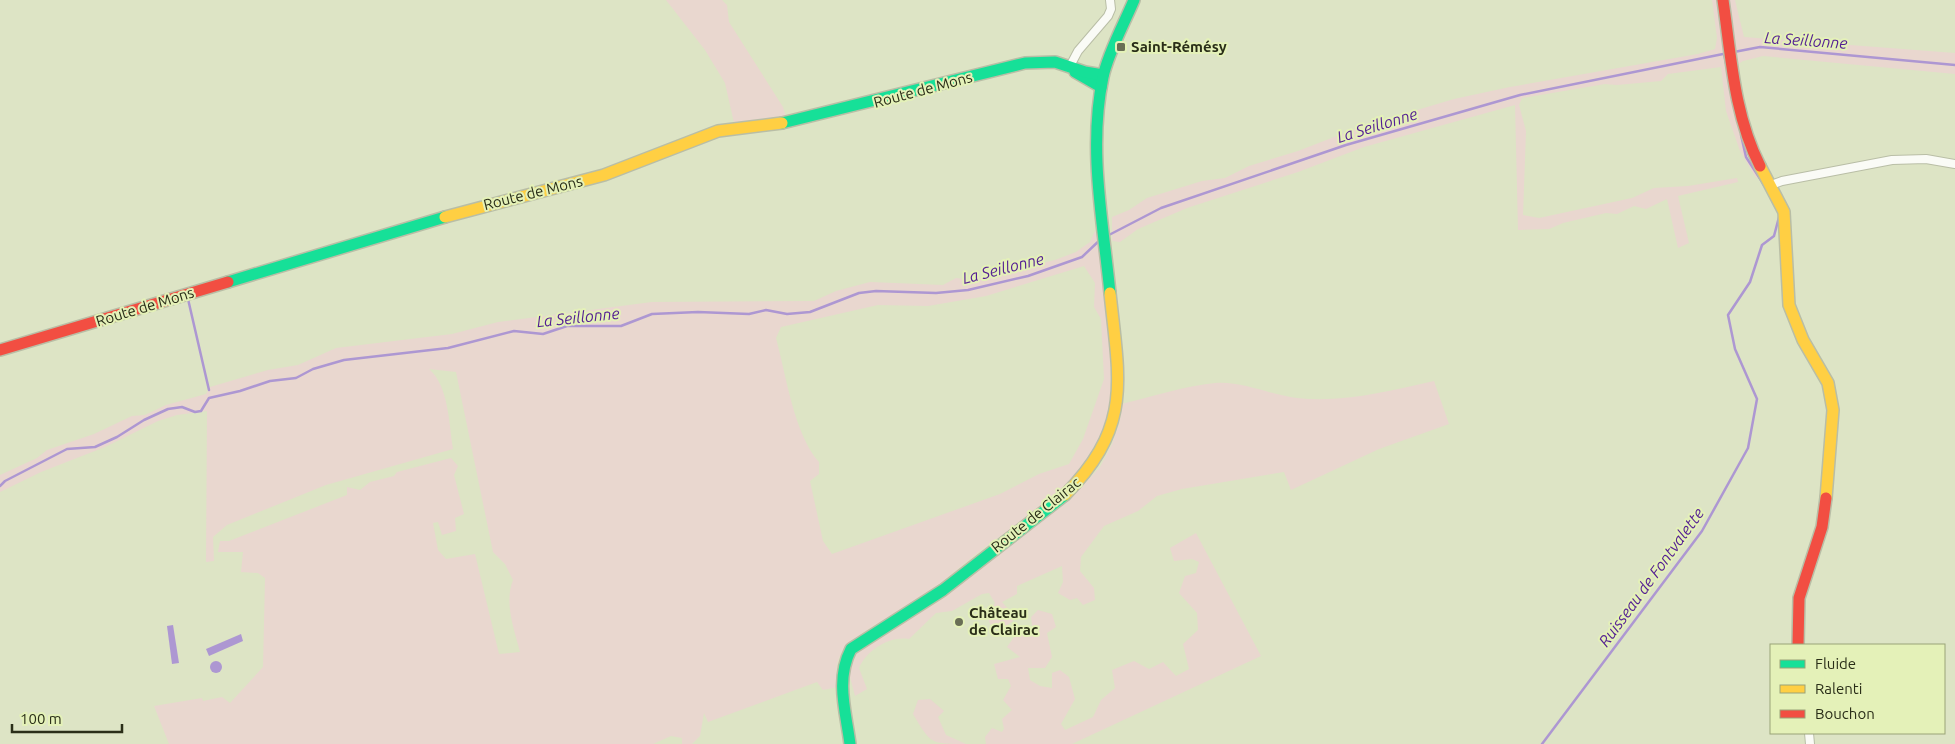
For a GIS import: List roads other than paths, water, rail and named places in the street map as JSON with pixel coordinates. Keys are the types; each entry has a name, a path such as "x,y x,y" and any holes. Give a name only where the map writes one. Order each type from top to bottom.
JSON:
{"street":[{"path":"1069,68 1078,50 1108,16 1111,9 1110,0"},
{"path":"1101,86 1134,0"},
{"path":"1723,0 1734,60 1739,107 1745,130 1751,148 1784,212 1789,305 1803,340 1828,383 1833,410 1822,527 1799,598 1798,644"},
{"name":"Route de Mons","path":"0,350 487,204 604,174 718,131 795,122 1025,62 1055,62 1069,68 1090,82 1101,86"},
{"name":"Route de Mons","path":"1069,68 1104,75"},
{"name":"Route de Clairac","path":"850,744 843,673 846,656 851,649 943,590 1066,494 1086,473 1104,445 1115,415 1119,378 1096,136 1096,118 1101,86"},
{"path":"1771,185 1782,181 1892,160 1926,159 1955,164"}],"waterway":[{"name":"La Seillonne","path":"1734,52 1760,47 1955,65"},
{"name":"La Seillonne","path":"1107,236 1161,208 1346,145 1520,95 1728,53"},
{"name":"Ruisseau de Fontvalette","path":"1724,54 1730,81"},
{"name":"Ruisseau de Fontvalette","path":"1741,135 1746,157 1766,188"},
{"name":"Ruisseau de Fontvalette","path":"1542,744 1702,531 1748,448 1757,399 1735,349 1728,315 1750,282 1762,245 1774,236 1779,217"},
{"name":"La Seillonne","path":"0,486 5,481 67,449 95,447 168,409 182,407 195,412 201,411 209,398 240,391 270,381 296,378 313,369 344,360 448,348 514,331 543,334 567,326 621,326 652,314 698,312 749,314 766,310 787,314 810,312 859,293 876,291 936,293 968,290 1028,276 1082,257 1102,238"},
{"path":"188,299 209,390"}],"place":[{"name":"Saint-Rémésy","path":"1121,47"},
{"name":"Château de Clairac","path":"959,622"}]}
